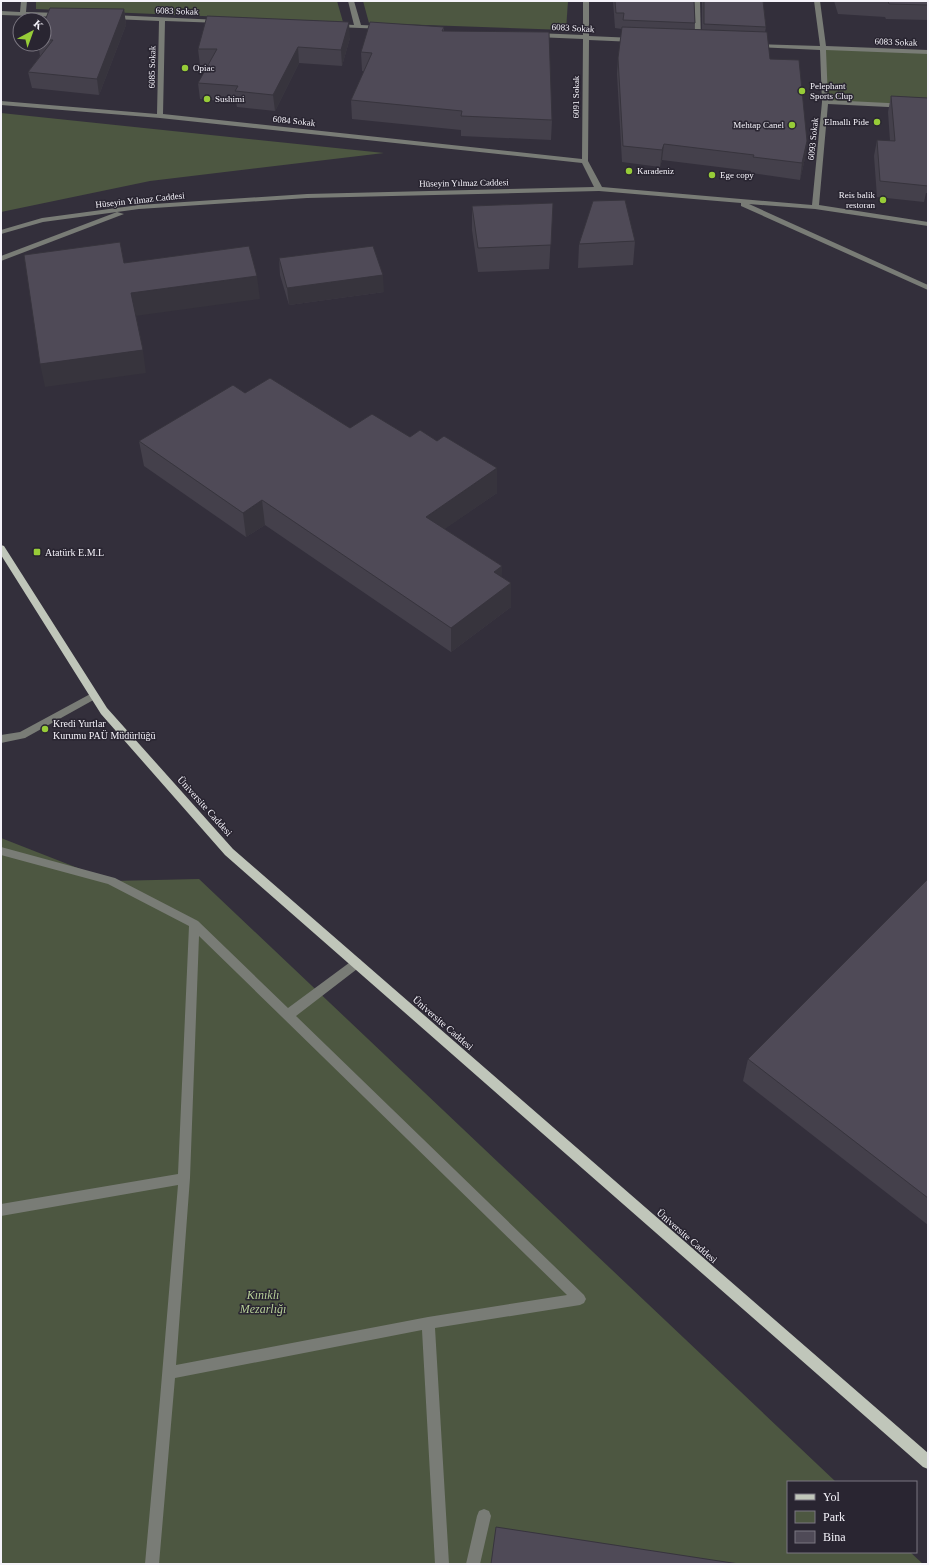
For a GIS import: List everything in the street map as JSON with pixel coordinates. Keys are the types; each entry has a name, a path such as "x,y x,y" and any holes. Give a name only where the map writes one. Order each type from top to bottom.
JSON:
{"main road":[{"name":"Üniversite Caddesi","path":"1,548 104,711 229,852 928,1462"}],"street":[{"path":"23,12 24,1"},
{"path":"350,1 358,27"},
{"name":"6091 Sokak","path":"586,1 585,161 599,189"},
{"path":"697,1 698,42"},
{"name":"6093 Sokak","path":"815,208 826,102 823,48 817,1"},
{"path":"1,13 12,14"},
{"path":"52,15 70,16"},
{"name":"6083 Sokak","path":"108,17 225,22"},
{"name":"6085 Sokak","path":"160,116 162,19"},
{"path":"326,26 389,29"},
{"name":"6083 Sokak","path":"530,35 638,40"},
{"path":"691,42 706,43"},
{"name":"6083 Sokak","path":"745,44 928,52"},
{"path":"826,102 928,107"},
{"name":"6084 Sokak","path":"1,103 160,116 585,161"},
{"name":"Hüseyin Yılmaz Caddesi","path":"1,232 42,220 139,207 307,196 599,189 815,208 928,224"},
{"path":"736,200 928,288"},
{"path":"1,258 139,207"},
{"path":"1,224 42,220"},
{"path":"1,263 31,247"},
{"path":"1,739 22,735 94,696"},
{"path":"1,851 111,881 194,924 580,1299 428,1323 168,1373"},
{"path":"152,1564 184,1178 194,924"},
{"path":"288,1015 357,963"},
{"path":"1,1210 184,1178"},
{"path":"428,1323 442,1564"},
{"path":"473,1564 484,1516"}],"green space":[{"path":"36,1 337,1 343,22 36,9"},
{"path":"363,1 568,1 566,30 369,23"},
{"path":"823,48 928,52 928,107 825,102"},
{"path":"1,113 384,153 150,181 1,212"},
{"name":"Kınıklı Mezarlığı","path":"1,838 111,881 199,879 835,1481 787,1481 787,1553 911,1553 923,1564 1,1564"}],"building":[{"path":"615,1 694,1 695,23 623,20 624,13 616,13"},
{"path":"704,1 763,1 766,27 704,24"},
{"path":"888,1 928,1 928,5 889,4"},
{"path":"50,8 124,9 97,79 28,72 44,52 52,52 52,12 48,12"},
{"path":"207,16 349,22 341,50 298,47 273,95 235,91 238,86 198,83 217,49 198,49"},
{"path":"370,22 444,27 442,31 549,32 552,120 461,116 462,111 351,100 372,53 361,52"},
{"path":"622,27 767,32 770,59 799,60 807,141 802,163 753,157 754,155 664,144 662,150 623,146 618,58"},
{"path":"891,96 928,98 928,186 880,181 877,140 895,141"},
{"path":"625,200 635,241 579,244 593,201"},
{"path":"553,203 551,245 478,248 472,206"},
{"path":"120,242 124,263 249,246 257,276 131,293 143,350 40,364 24,255"},
{"path":"373,246 383,275 287,288 279,258"},
{"path":"270,378 350,428 372,414 410,437 420,430 437,441 444,436 497,468 426,517 502,566 494,572 511,583 451,628 262,500 243,513 139,441 233,385 245,393"},
{"path":"928,879 928,1198 748,1059"},
{"path":"496,1527 739,1564 491,1564"}],"place":[{"name":"Opiac","path":"185,68"},
{"name":"Pelephant Sports Clup","path":"802,91"},
{"name":"Sushimi","path":"207,99"},
{"name":"Elmallı Pide","path":"877,122"},
{"name":"Mehtap Canel","path":"792,125"},
{"name":"Karadeniz","path":"629,171"},
{"name":"Ege copy","path":"712,175"},
{"name":"Reis balik restoran","path":"883,200"},
{"name":"Atatürk E.M.L","path":"37,552"},
{"name":"Kredi Yurtlar Kurumu PAÜ Müdürlüğü","path":"45,729"}]}
